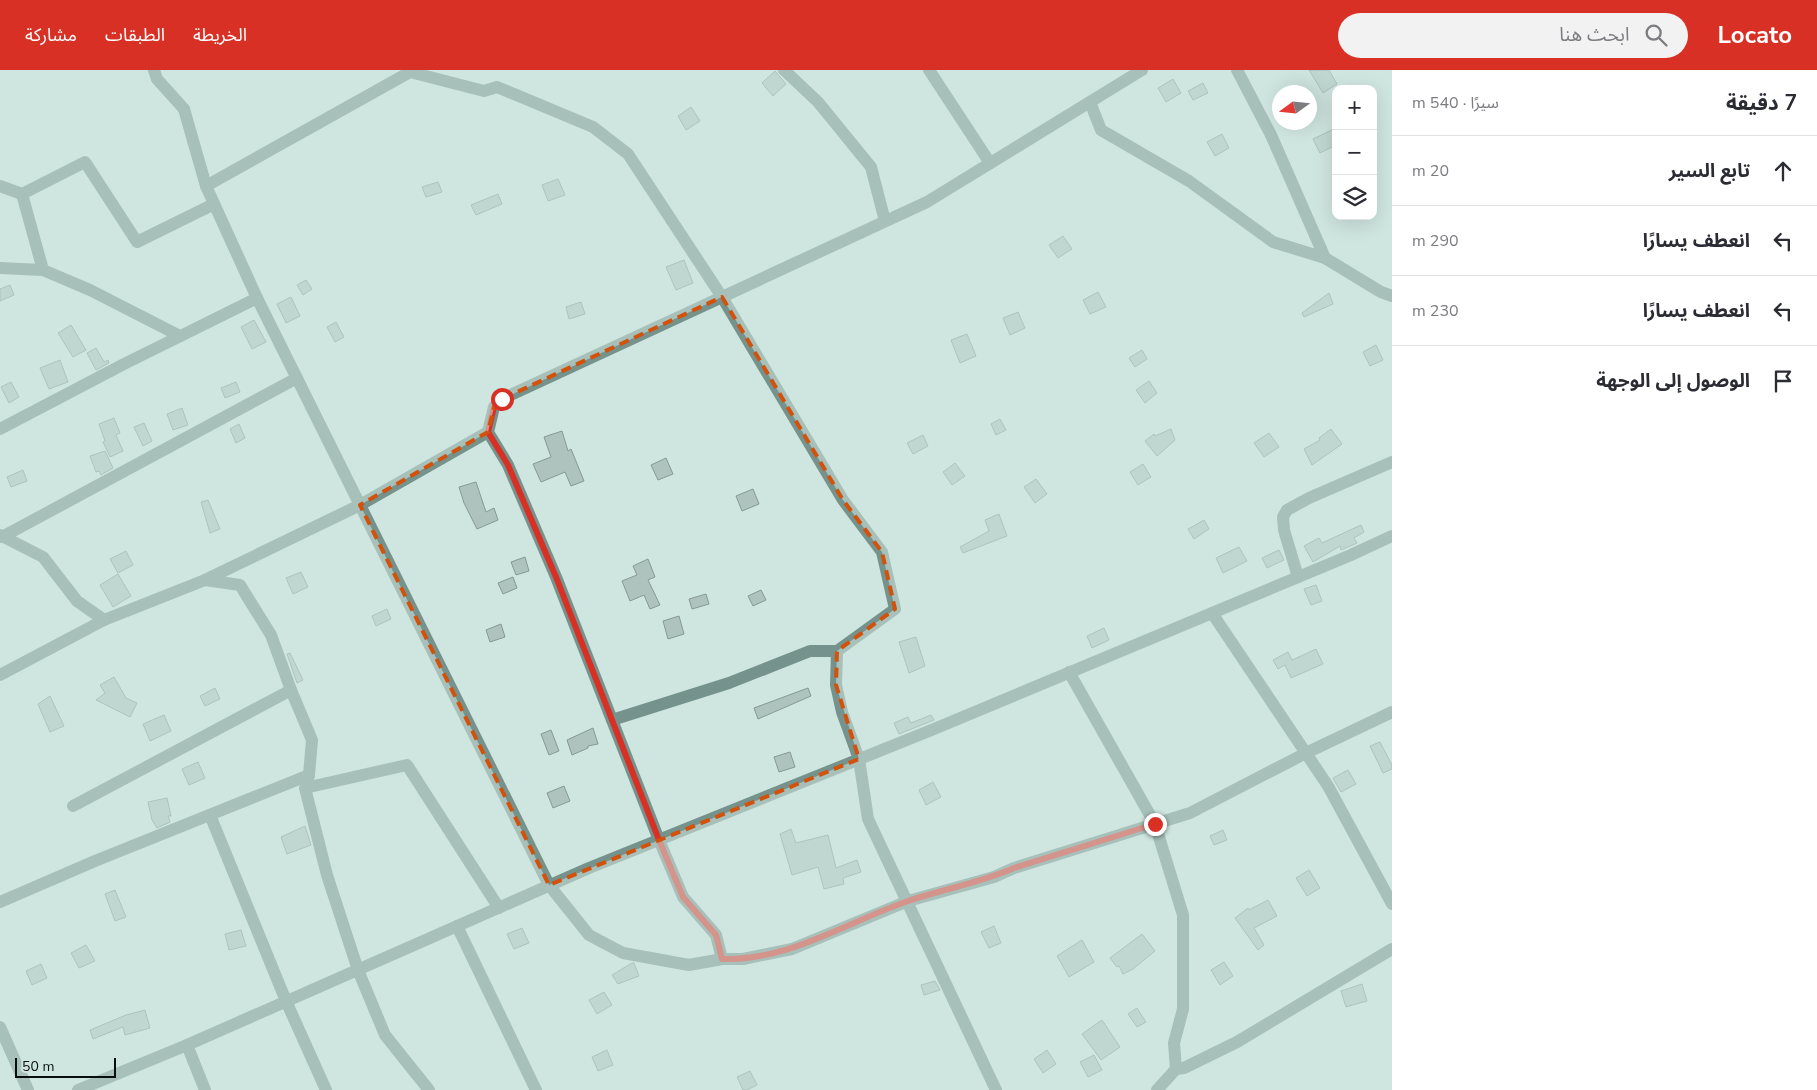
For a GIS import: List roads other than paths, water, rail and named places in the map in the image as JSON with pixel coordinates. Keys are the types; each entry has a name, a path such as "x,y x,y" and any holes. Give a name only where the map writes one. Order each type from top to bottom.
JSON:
{"street":[{"path":"154,70 157,79 184,109 206,186 257,298 550,885 589,936 623,953 690,966 722,959 743,960 792,949 908,901 994,876 1190,813 1306,752 1392,712"},
{"path":"784,70 818,102 871,167 885,221"},
{"path":"929,70 990,163"},
{"path":"722,959 716,935 683,897 556,577 508,465 488,432 494,407 502,399 927,202 1142,70"},
{"path":"1237,70 1272,135 1325,258"},
{"path":"206,186 409,71 484,92 497,87 593,127 628,154 722,297 843,500 882,552 895,609 838,651 810,651 728,682 612,720"},
{"path":"1090,102 1101,130 1189,181 1273,242 1325,258 1381,292 1392,296"},
{"path":"0,186 22,194 85,162 138,242 214,204"},
{"path":"22,194 43,270"},
{"path":"0,268 43,270 90,290 180,336"},
{"path":"0,429 257,298"},
{"path":"1,536 297,378"},
{"path":"0,675 104,620 206,580 360,505 488,432"},
{"path":"1298,577 1284,530 1283,517 1287,510 1309,498 1392,462"},
{"path":"1,536 43,556 77,601 104,620"},
{"path":"78,1090 187,1045 550,885 1212,613 1392,536"},
{"path":"206,580 240,585 271,635 312,740 309,775 305,788 327,874 358,970 385,1035 429,1090"},
{"path":"1212,613 1328,786 1392,904"},
{"path":"838,651 836,685 842,712 859,759 868,819 996,1090"},
{"path":"1069,672 1155,824 1184,915 1183,1009 1174,1043 1176,1069"},
{"path":"73,806 291,690"},
{"path":"305,788 407,765 499,908"},
{"path":"0,902 95,861 309,775"},
{"path":"210,815 286,1001 326,1090"},
{"path":"457,926 536,1090"},
{"path":"1157,1090 1176,1069 1184,1068 1237,1042 1392,949"},
{"path":"0,1027 28,1090"},
{"path":"187,1045 205,1090"}]}
